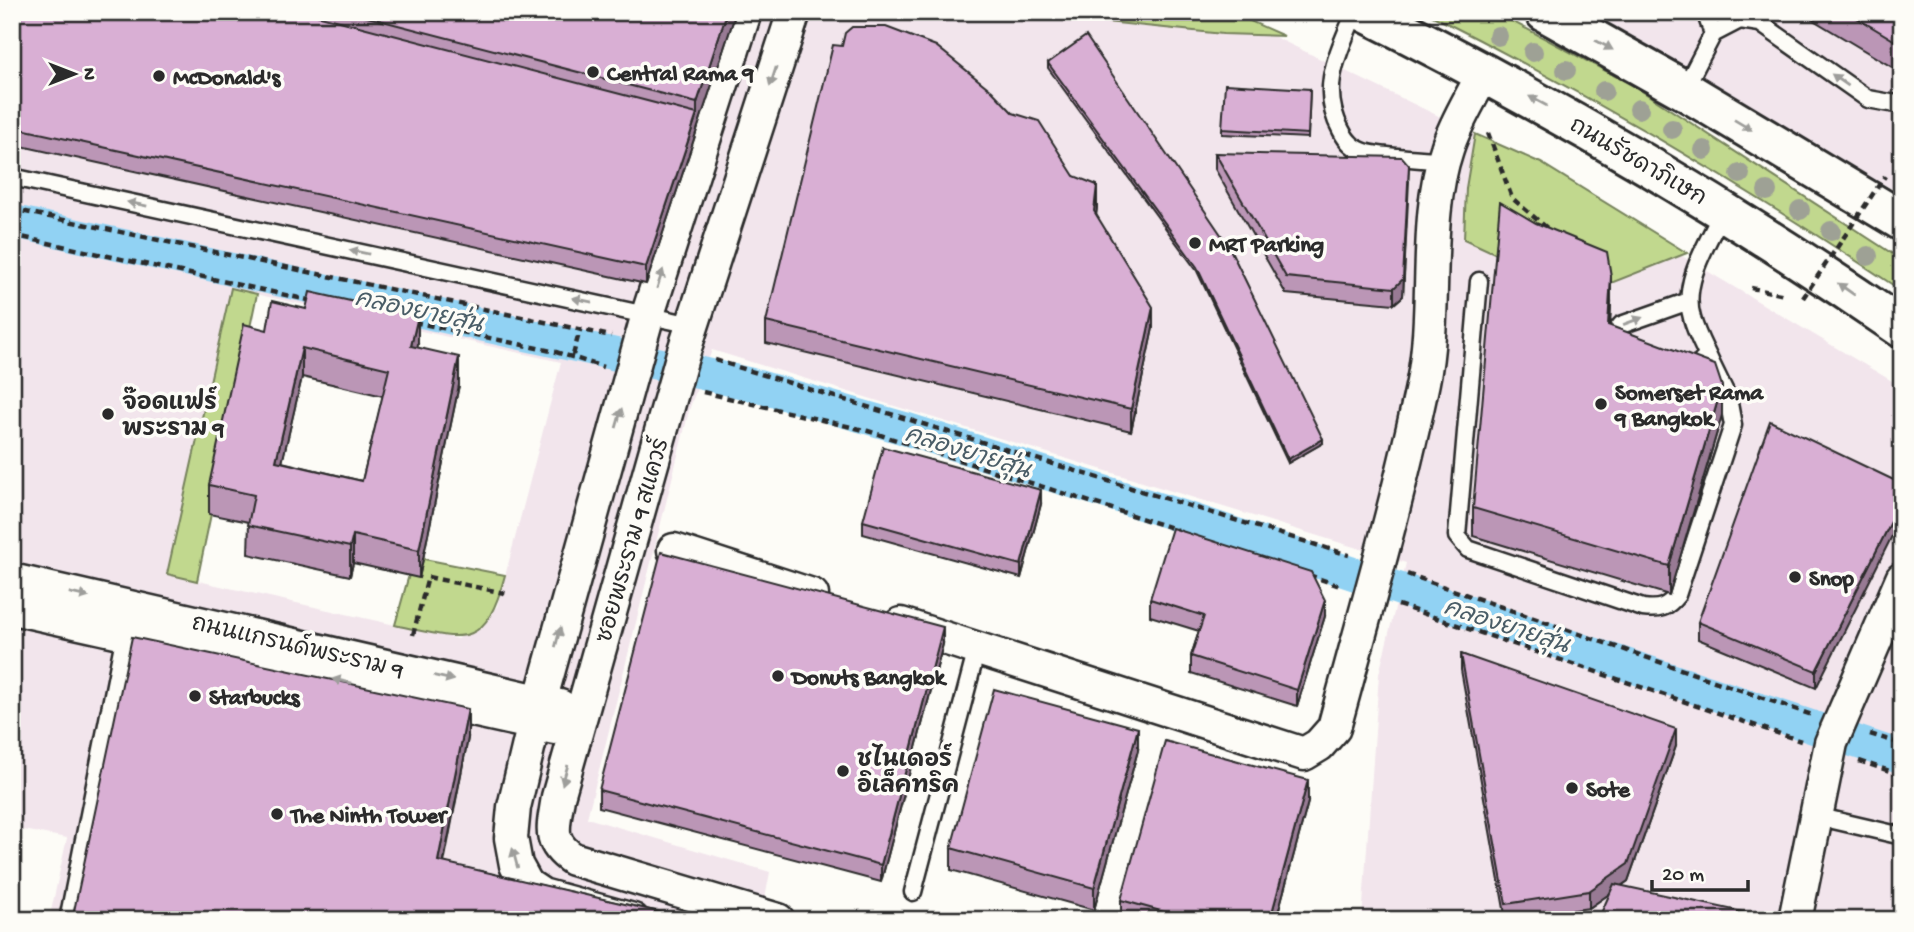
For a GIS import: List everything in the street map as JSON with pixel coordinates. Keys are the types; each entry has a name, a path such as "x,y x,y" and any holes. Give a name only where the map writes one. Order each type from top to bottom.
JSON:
{"main road":[{"name":"ถนนรัชดาภิเษก","path":"1365,12 1484,72 1634,155 1724,209 1902,328"},
{"path":"1545,12 1684,90 1902,222"}],"street":[{"name":"ซอยพระราม 9 สแควร์","path":"633,920 542,895 527,885 516,865 511,838 514,807 537,712 648,314 745,12"},
{"name":"ซอยพระราม 9 สแควร์","path":"777,920 676,887 601,870 573,859 558,849 552,832 579,722 686,370 692,325 794,12"},
{"path":"674,550 1304,754 1320,746 1334,728 1374,580 1423,379 1431,311 1437,191 1447,148 1484,72"},
{"path":"1795,920 1834,737 1902,579"},
{"name":"ถนนแกรนด์พระราม 9","path":"12,580 128,620 579,722"},
{"name":"ถนนแกรนด์พระราม 9","path":"12,608 128,620"}],"lane":[{"path":"1355,12 1330,75 1330,99 1335,119 1348,144 1367,152 1444,161"},
{"path":"1705,12 1713,34"},
{"path":"1684,90 1713,34 1740,20 1760,23 1868,99 1896,104 1902,101"},
{"path":"12,177 692,325"},
{"path":"1479,281 1457,536 1468,549 1643,608 1669,606 1677,595 1733,425 1728,398 1692,318 1689,301 1696,268 1724,209"},
{"path":"1640,348 1619,339 1618,329 1622,325 1689,301"},
{"path":"1688,358 1712,363"},
{"path":"68,920 128,620"},
{"path":"913,892 977,649"},
{"path":"1816,816 1902,836"}],"path":[{"path":"1488,132 1512,198 1556,234"},
{"path":"1751,288 1803,298 1885,176"},
{"path":"12,209 570,327"},
{"path":"12,235 316,301"},
{"path":"410,321 556,352 635,363"},
{"path":"573,355 580,332"},
{"path":"686,370 763,372 1834,737 1902,775"},
{"path":"686,370 1186,533"},
{"path":"1298,571 1374,580 1834,737 1902,744"},
{"path":"413,635 428,578 509,594"}],"shaded area":[{"path":"12,12 1223,12 1482,137 1902,387 1902,920 1362,920 1379,674 1406,563 712,350 690,407 587,818 770,872 761,920 49,920 67,838 12,828","holes":["232,289 561,362 497,607 458,639 167,574"]},
{"path":"1557,12 1902,12 1902,194 1680,75"}],"green space":[{"path":"1089,12 1230,12 1284,36 1223,34 1097,21"},
{"path":"1425,12 1495,12 1634,86 1902,260 1902,291 1668,144"},
{"path":"1475,134 1541,163 1687,253 1583,294 1464,239 1466,188"},
{"path":"231,288 257,294 197,581 167,574"},
{"path":"414,557 505,575 489,617 479,629 468,635 454,636 395,625"}],"building":[{"path":"12,12 305,12 697,114 646,267 12,127"},
{"path":"348,12 727,12 697,103"},
{"path":"1847,12 1902,12 1902,45"},
{"path":"852,27 886,27 936,46 992,91 1013,113 1039,121 1074,176 1097,185 1094,211 1153,307 1131,409 766,322 833,45 842,46 845,33"},
{"path":"1086,36 1228,245 1323,439 1288,459 1197,267 1048,63"},
{"path":"1225,84 1310,89 1308,134 1222,129"},
{"path":"1215,153 1402,157 1409,165 1403,279 1394,288 1286,277"},
{"name":"Somerset Rama 9 Bangkok","path":"1500,202 1536,223 1607,252 1611,276 1608,325 1715,365 1722,386 1669,566 1473,508"},
{"path":"310,292 418,316 411,346 459,357 419,550 353,535 350,547 248,525 254,495 209,485 244,324 267,330 272,301 306,309","holes":["302,348 389,369 362,481 276,461"]},
{"name":"Snop","path":"1770,421 1902,484 1902,500 1816,671 1698,622"},
{"path":"883,447 1041,490 1021,565 863,521"},
{"path":"1172,528 1311,572 1325,600 1297,690 1191,656 1204,616 1150,599"},
{"path":"661,552 943,627 881,865 599,790"},
{"name":"The Ninth Tower","path":"132,637 468,709 438,861 694,920 117,920 74,911"},
{"name":"Sote","path":"1461,654 1676,729 1628,864 1589,891 1506,904"},
{"path":"994,689 1138,728 1094,888 951,848"},
{"path":"1165,741 1308,780 1270,920 1193,920 1121,900"},
{"path":"1614,884 1757,915 1757,920 1598,920"}],"waterway":[{"name":"คลองยายสุ่น","path":"12,221 750,384 903,428 1187,518 1902,757"}],"place":[{"name":"Central Rama 9","path":"593,72"},
{"name":"McDonald's","path":"159,76"},
{"name":"MRT Parking","path":"1195,243"},
{"name":"Somerset Rama 9 Bangkok","path":"1601,404"},
{"name":"จ๊อดแฟร์ พระราม 9","path":"108,414"},
{"name":"Snop","path":"1795,577"},
{"name":"Donuts Bangkok","path":"778,676"},
{"name":"Starbucks","path":"195,696"},
{"name":"ชไนเดอร์ อิเล็คทริค","path":"843,771"},
{"name":"Sote","path":"1572,788"},
{"name":"The Ninth Tower","path":"277,814"}]}
